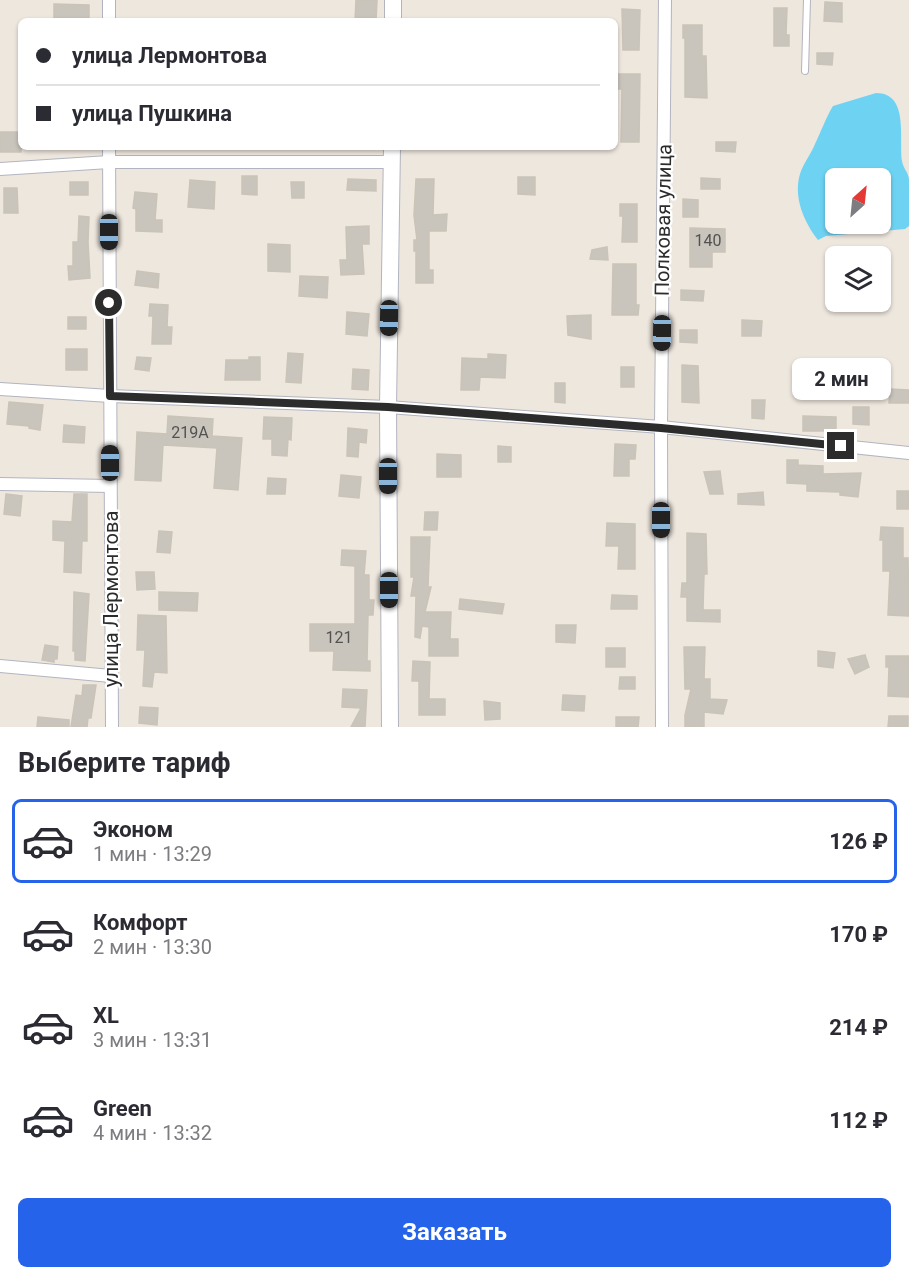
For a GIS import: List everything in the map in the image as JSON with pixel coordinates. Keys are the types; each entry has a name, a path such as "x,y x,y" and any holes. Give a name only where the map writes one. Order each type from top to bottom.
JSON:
{"street":[{"path":"109,0 109,18"},
{"path":"393,0 393,18"},
{"name":"Полковая улица","path":"662,727 661,428 665,0"},
{"name":"улица Лермонтова","path":"109,150 112,727"},
{"path":"0,169 109,162 392,154 388,407 390,727"},
{"path":"0,389 110,396 388,407 661,428 909,453"},
{"path":"0,484 110,486"},
{"path":"0,666 111,676"}],"lane":[{"path":"805,71 807,0"}],"water":[{"path":"876,93 894,100 900,118 902,161 909,179 909,226 905,229 891,230 891,168 825,168 825,234 849,234 826,236 818,240 801,209 798,183 801,170 833,106"}],"building":[{"path":"356,0 377,0 376,18 355,18"},
{"path":"825,2 842,3 842,22 824,21"},
{"path":"54,4 89,5 89,18 54,18"},
{"path":"774,8 787,8 786,35 789,35 789,46 774,46"},
{"path":"622,9 640,10 639,50 623,50"},
{"path":"683,25 702,25 702,56 706,56 707,98 685,97"},
{"path":"817,53 833,53 832,65 817,64"},
{"path":"618,74 640,74 639,142 621,142 622,89 618,89"},
{"path":"0,132 18,132 18,150 21,152 0,152"},
{"path":"716,142 736,142 735,152 716,151"},
{"path":"242,176 257,176 257,195 242,194"},
{"path":"518,177 535,177 535,195 518,194"},
{"path":"701,178 720,179 720,189 701,189"},
{"path":"348,179 376,180 376,191 347,190"},
{"path":"416,179 434,179 433,215 447,214 446,231 429,231 429,270 433,270 433,283 416,283 414,240 417,240 414,215"},
{"path":"190,180 215,182 214,209 188,207"},
{"path":"70,182 88,182 88,195 70,195"},
{"path":"291,182 304,182 304,198 292,198"},
{"path":"4,188 17,188 18,213 4,213"},
{"path":"135,192 157,194 155,220 162,220 162,232 136,231 136,209 133,208"},
{"path":"683,199 698,200 698,217 683,217"},
{"path":"620,204 637,204 637,242 622,242 623,216 620,216"},
{"path":"79,216 89,217 90,278 69,280 68,266 73,266 73,242 78,242"},
{"path":"369,226 369,244 362,244 364,274 341,275 340,260 347,260 346,227"},
{"path":"690,228 725,229 725,252 712,252 712,267 690,267"},
{"path":"268,244 290,245 290,272 268,271"},
{"path":"607,247 608,260 590,259 592,250"},
{"path":"613,264 636,264 638,315 612,315"},
{"path":"137,271 159,274 158,288 135,285"},
{"path":"300,276 328,277 327,298 299,296"},
{"path":"681,290 704,291 703,301 681,300"},
{"path":"150,304 168,305 167,327 172,327 171,344 152,344 153,316 149,316"},
{"path":"347,312 369,314 367,336 346,334"},
{"path":"591,315 591,339 568,335 567,316"},
{"path":"68,317 86,317 86,329 68,329"},
{"path":"742,320 762,321 761,336 742,336"},
{"path":"680,330 697,330 697,343 680,342"},
{"path":"66,349 87,349 87,370 66,370"},
{"path":"288,353 303,354 301,383 286,382"},
{"path":"488,354 506,355 505,378 480,377 479,390 461,390 462,358 488,359"},
{"path":"137,357 151,358 149,371 135,369"},
{"path":"249,357 260,357 260,380 225,380 226,360 249,360"},
{"path":"682,365 698,366 699,403 682,402"},
{"path":"621,367 634,367 634,387 621,387"},
{"path":"353,369 369,370 368,390 352,389"},
{"path":"555,383 565,383 565,403 555,402"},
{"path":"890,389 909,390 909,403 889,403"},
{"path":"752,400 765,400 764,419 752,418"},
{"path":"9,402 43,405 40,430 29,428 29,426 7,424"},
{"path":"853,407 869,407 869,425 853,424"},
{"path":"168,416 213,419 212,436 242,438 238,490 214,488 217,448 163,445 161,481 135,480 137,432 167,434"},
{"path":"803,416 836,417 836,431 803,431"},
{"path":"264,417 292,418 291,440 288,439 287,456 272,455 272,439 263,439"},
{"path":"64,425 85,427 84,443 63,442"},
{"path":"348,428 367,430 366,443 359,442 358,457 347,456"},
{"path":"615,444 636,445 635,459 629,459 629,476 614,476"},
{"path":"498,446 511,447 511,462 498,462"},
{"path":"437,454 461,455 461,477 437,477"},
{"path":"787,460 798,460 798,465 823,466 823,474 861,473 858,497 840,495 840,492 807,491 807,484 787,483"},
{"path":"720,471 723,494 710,494 704,472"},
{"path":"341,475 361,477 359,498 339,496"},
{"path":"268,478 286,479 285,494 267,494"},
{"path":"897,491 909,491 909,509 897,509"},
{"path":"763,492 764,505 738,504 738,494"},
{"path":"6,494 22,496 20,516 4,514"},
{"path":"74,494 87,494 87,541 82,541 81,573 64,572 65,541 53,540 53,521 72,522"},
{"path":"425,512 438,512 437,530 424,530"},
{"path":"607,523 635,524 635,569 618,569 619,546 606,546"},
{"path":"881,527 903,528 903,558 908,558 909,616 888,615 890,571 883,571"},
{"path":"159,531 172,532 170,553 157,552"},
{"path":"687,533 706,534 707,574 704,574 703,610 720,610 720,622 687,621 687,597 681,597 682,583 687,583"},
{"path":"411,537 430,537 428,587 431,587 425,612 451,612 450,639 458,639 458,656 429,656 429,627 422,626 420,638 415,637 416,596 411,596 414,577 411,577"},
{"path":"342,550 366,551 364,575 369,575 369,600 374,600 373,615 368,615 367,661 370,661 370,671 333,670 334,651 310,651 310,624 355,624 355,566 341,565"},
{"path":"136,572 154,572 155,589 137,590"},
{"path":"74,592 89,594 85,661 75,660 75,651 73,651"},
{"path":"159,592 198,593 197,611 159,610"},
{"path":"612,595 637,596 637,609 611,609"},
{"path":"460,599 504,604 502,614 459,609"},
{"path":"138,615 166,616 167,673 154,672 152,687 143,686 145,650 137,650"},
{"path":"556,625 576,625 575,643 556,642"},
{"path":"45,645 58,647 57,659 54,659 54,662 42,660"},
{"path":"684,647 705,647 704,679 710,679 710,699 727,700 723,714 704,712 704,727 685,727 685,715 691,689 685,689"},
{"path":"606,648 625,648 625,667 606,667"},
{"path":"818,651 835,653 833,668 818,666"},
{"path":"865,655 869,667 855,674 848,659"},
{"path":"886,656 909,656 909,697 888,696 889,667 886,667"},
{"path":"413,661 430,662 429,699 445,699 445,715 419,715 419,681 412,681"},
{"path":"620,677 635,677 635,689 619,689"},
{"path":"83,685 96,685 91,718 88,718 87,727 71,727 76,695 82,696"},
{"path":"343,689 367,690 365,727 351,727 361,708 342,707"},
{"path":"563,695 585,696 584,711 562,710"},
{"path":"484,701 500,703 500,719 485,720"},
{"path":"140,707 158,708 157,725 139,723"},
{"path":"889,716 908,716 908,727 888,727"},
{"path":"38,717 69,720 69,727 37,727"},
{"path":"616,717 639,717 638,727 616,727"}],"route":[{"path":"109,303 110,396 388,407 661,428 841,446"}]}
